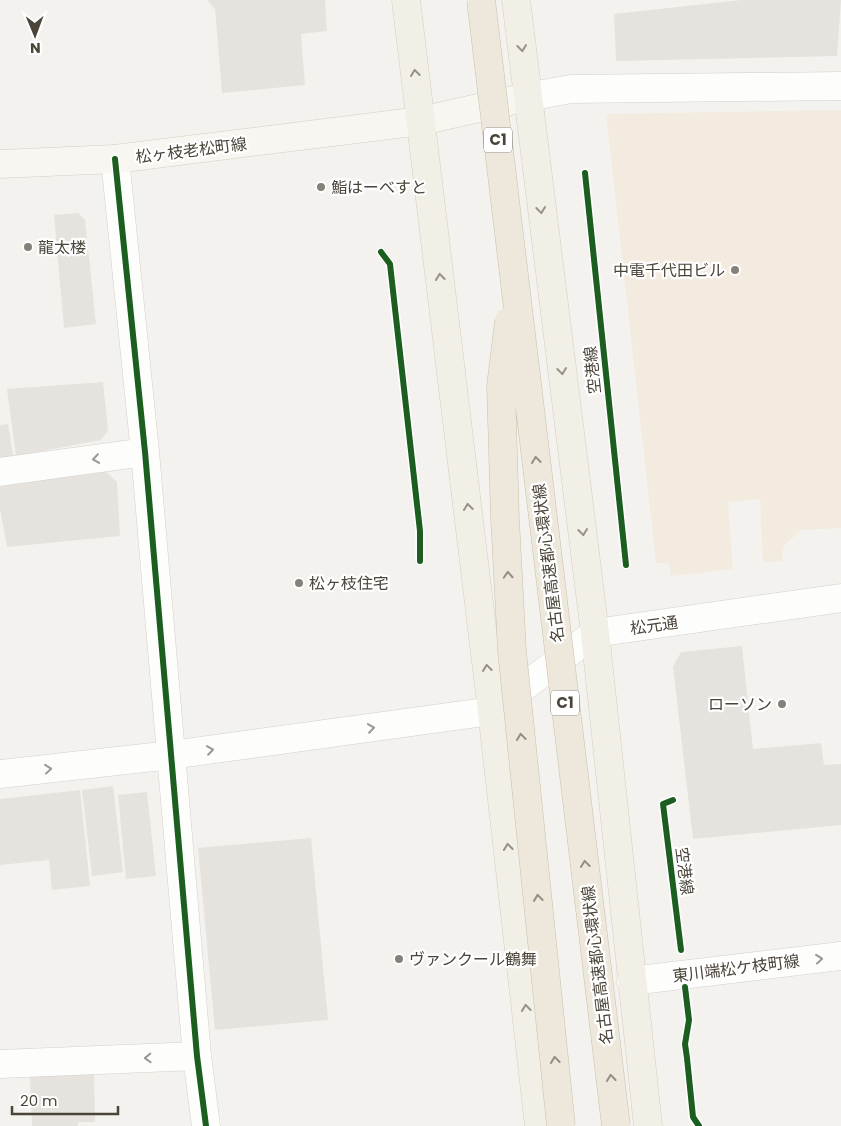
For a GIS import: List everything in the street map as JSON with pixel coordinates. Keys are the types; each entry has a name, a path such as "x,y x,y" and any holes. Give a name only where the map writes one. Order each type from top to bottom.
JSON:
{"highway":[{"name":"名古屋高速都心環状線","path":"481,0 616,1126"},
{"path":"514,279 501,386 505,519 512,651 561,1126"}],"main road":[{"path":"406,0 492,712 539,1126"},
{"name":"空港線","path":"516,0 595,633 648,1126"}],"street":[{"path":"527,97 571,89 841,86"},
{"name":"松ヶ枝老松町線","path":"0,164 115,159 421,122 527,97"},
{"path":"115,159 145,452 197,1056 206,1126"},
{"path":"0,472 145,452"},
{"name":"松元通","path":"492,712 595,633 841,598"},
{"path":"0,774 171,755 492,712"},
{"name":"東川端松ケ枝町線","path":"631,981 841,956"},
{"path":"0,1064 197,1056"}],"shaded area":[{"path":"207,0 325,0 327,31 301,34 305,85 222,93 215,9"},
{"path":"741,0 841,0 837,56 616,61 614,14"},
{"path":"841,110 841,528 801,530 783,547 782,561 763,562 760,499 728,502 733,569 671,576 669,563 656,563 606,114"},
{"path":"78,213 85,220 96,324 64,328 54,215"},
{"path":"103,382 108,430 101,440 16,456 7,389"},
{"path":"8,424 13,456 0,458 0,425"},
{"path":"104,470 117,482 120,536 7,547 0,509 0,484"},
{"path":"742,646 753,749 821,743 824,765 841,764 841,825 693,839 673,667 681,652"},
{"path":"113,786 123,872 92,876 82,790"},
{"path":"80,790 90,886 52,890 49,860 0,865 0,799"},
{"path":"147,792 156,876 126,879 118,795"},
{"path":"311,838 328,1020 215,1030 198,848"},
{"path":"94,1074 95,1122 78,1122 78,1126 32,1126 30,1076"}],"cycle path":[{"path":"115,159 145,452 197,1056 206,1126"},
{"path":"585,173 626,565"},
{"path":"381,252 390,264 420,531 420,561"},
{"path":"673,800 663,804 681,950"},
{"path":"685,987 689,1020 685,1044 693,1117 699,1126"}],"place":[{"name":"鮨はーべすと","path":"321,187"},
{"name":"龍太楼","path":"28,247"},
{"name":"中電千代田ビル","path":"735,270"},
{"name":"松ヶ枝住宅","path":"299,583"},
{"name":"ローソン","path":"782,704"},
{"name":"ヴァンクール鶴舞","path":"399,959"}]}
